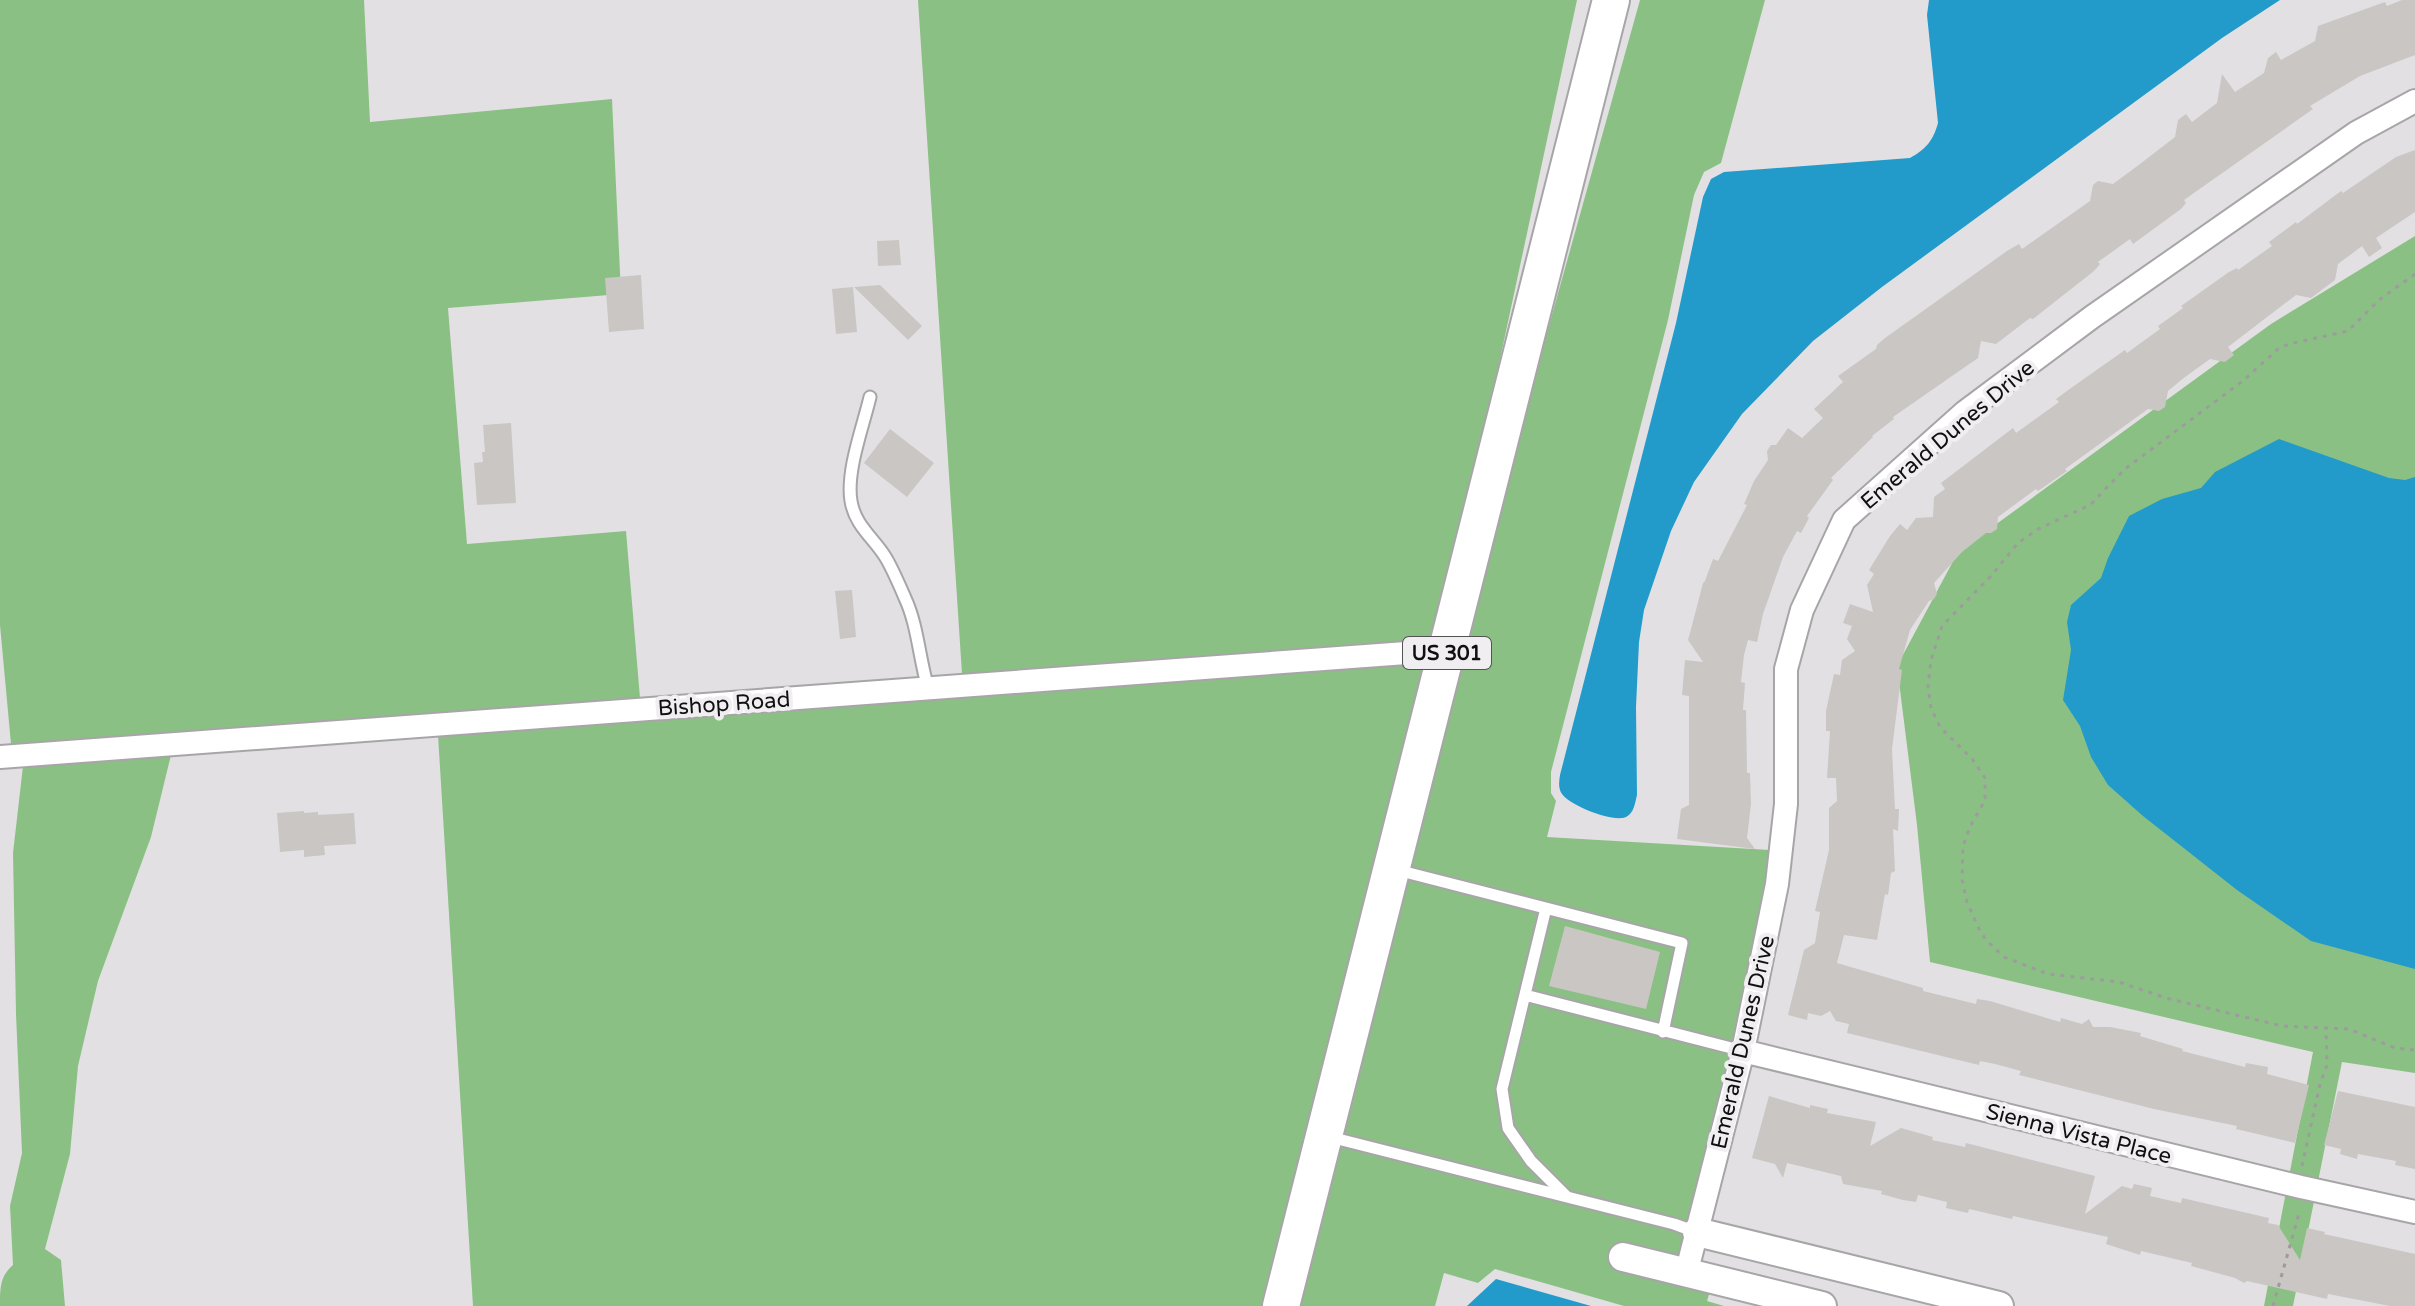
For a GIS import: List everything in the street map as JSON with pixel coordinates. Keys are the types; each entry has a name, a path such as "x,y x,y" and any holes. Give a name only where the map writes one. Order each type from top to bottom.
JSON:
{"main road":[{"name":"US 301","path":"1281,1306 1611,0"}],"street":[{"name":"Emerald Dunes Drive","path":"1686,1274 1743,1051 1777,884 1786,804 1786,669 1802,610 1844,520 1965,412 2092,317 2356,133 2415,101"},
{"name":"Bishop Road","path":"0,757 1447,650"},
{"name":"Sienna Vista Place","path":"1743,1051 2415,1212"},
{"path":"1697,1232 1999,1306"},
{"path":"1623,1257 1822,1306"}],"lane":[{"path":"870,397 849,482 851,500 856,519 885,557 907,601 916,628 928,688"},
{"path":"1392,869 1682,943 1663,1032"},
{"path":"1546,908 1502,1089 1508,1128 1531,1161 1567,1197"},
{"path":"1525,995 1743,1051"},
{"path":"1325,1135 1697,1232"}],"path":[{"path":"2415,274 2388,293 2348,331 2278,349 2244,380 2125,469 2090,505 2038,529 2018,543 1942,626 1931,660 1928,686 1935,717 1947,736 1973,760 1986,784 1982,808 1965,837 1961,867 1967,902 1979,929 1993,948 2018,964 2048,974 2119,982 2166,998 2282,1026 2349,1029 2395,1048 2415,1050"},
{"path":"2301,1171 2327,1065 2326,1029"},
{"path":"2273,1306 2301,1209"}],"green space":[{"path":"0,0 364,0 370,122 612,99 621,294 448,308 467,544 626,531 640,698 11,744 0,625"},
{"path":"918,0 1577,0 1440,639 962,674"},
{"path":"1640,0 1765,0 1721,163 1704,172 1694,195 1668,320 1551,772 1551,793 1556,801 1547,837 1770,850 1743,1005 1679,1261 1616,1244 1611,1265 1710,1291 1707,1301 1724,1306 1624,1306 1495,1269 1478,1283 1444,1273 1435,1306 1292,1306 1458,651"},
{"path":"2415,236 2415,1073 2342,1062 2293,1306 2264,1306 2313,1052 1930,962 1897,666 1958,552 2271,324"},
{"path":"1434,662 1271,1306 473,1306 438,735"},
{"path":"171,755 151,837 98,981 78,1066 70,1154 45,1249 61,1260 65,1306 0,1306 2,1283 13,1265 10,1206 22,1153 13,853 23,766"}],"water":[{"path":"1929,0 2280,0 2222,38 1882,287 1813,341 1742,414 1694,482 1671,531 1644,610 1639,642 1637,795 1634,808 1629,815 1620,818 1592,812 1562,794 1560,775 1676,323 1703,197 1711,179 1724,172 1910,158 1925,148 1938,123 1927,15"},
{"path":"2279,439 2389,478 2405,480 2415,477 2415,969 2311,941 2237,890 2108,785 2091,757 2080,726 2063,700 2071,650 2067,622 2071,605 2101,578 2129,516 2162,499 2201,488 2215,472"},
{"path":"1496,1279 1591,1306 1467,1306"}],"building":[{"path":"2402,0 2415,0 2415,55 2360,76 2310,106 2313,109 2184,200 2186,203 2181,209 2133,244 2130,239 2098,262 2100,264 2094,271 2033,319 2030,318 1996,344 1981,341 1978,358 1893,417 1831,478 1833,480 1807,516 1809,518 1801,533 1797,531 1783,557 1763,614 1757,642 1748,640 1744,655 1741,682 1745,683 1743,710 1746,710 1751,804 1747,838 1755,849 1677,839 1681,809 1689,805 1689,696 1682,695 1685,660 1703,662 1688,640 1703,583 1713,559 1718,561 1747,505 1744,504 1768,460 1767,451 1771,445 1776,445 1788,428 1802,438 1823,418 1814,409 1843,382 1838,376 1876,349 1885,338 2007,251 2019,244 2022,249 2090,201 2093,185 2098,181 2113,184 2140,164 2175,137 2178,120 2186,114 2192,122 2217,103 2222,74 2235,92 2264,73 2268,58 2276,52 2281,60 2315,41 2318,26 2385,2 2387,6"},
{"path":"2415,150 2415,212 2376,238 2382,248 2369,257 2362,246 2338,264 2335,280 2311,298 2296,295 2228,347 2234,355 2225,362 2210,359 2185,377 2168,391 2165,407 2159,411 2148,409 2065,469 2067,471 1998,517 1997,529 1986,533 1962,552 1934,583 1937,594 1910,630 1899,669 1902,670 1892,749 1895,809 1899,809 1898,831 1893,829 1895,871 1891,873 1888,895 1885,894 1877,940 1844,935 1837,963 1923,988 1923,991 1976,1004 1977,999 1990,1001 2060,1022 2061,1018 2082,1024 2089,1019 2093,1027 2141,1033 2140,1036 2182,1051 2245,1067 2246,1063 2268,1067 2267,1074 2309,1085 2295,1143 2236,1129 2237,1126 2019,1075 2021,1071 1995,1064 1980,1061 1979,1065 1847,1033 1849,1024 1836,1021 1830,1011 1821,1016 1808,1013 1807,1020 1788,1015 1804,950 1815,943 1820,912 1815,911 1829,850 1829,808 1837,801 1836,778 1827,778 1830,731 1826,731 1826,711 1834,674 1840,675 1842,660 1855,651 1847,639 1852,626 1843,623 1850,604 1873,612 1867,585 1874,574 1869,570 1890,536 1900,524 1907,530 1916,518 1933,517 1934,497 1945,489 1941,483 2013,428 2016,433 2059,402 2056,399 2071,388 2160,329 2158,326 2183,308 2181,306 2272,246 2269,242 2296,222 2396,157"},
{"path":"899,240 901,265 878,266 877,241"},
{"path":"641,275 644,329 609,332 605,278"},
{"path":"880,285 922,326 908,340 854,287"},
{"path":"853,287 857,332 836,334 832,289"},
{"path":"511,423 516,503 477,505 474,463 483,462 483,425"},
{"path":"890,429 934,463 907,497 864,463"},
{"path":"852,590 856,637 840,639 835,591"},
{"path":"318,812 318,815 354,813 356,844 324,846 325,855 304,857 304,850 280,852 277,813"},
{"path":"1565,926 1660,952 1646,1009 1549,986"},
{"path":"2338,1091 2415,1107 2415,1169 2395,1165 2396,1161 2358,1154 2357,1159 2340,1154 2341,1149 2324,1145"},
{"path":"1769,1096 1810,1108 1810,1105 1828,1109 1827,1113 1876,1122 1870,1146 1901,1128 1933,1137 1932,1140 1965,1147 1966,1143 2095,1176 2085,1214 2122,1186 2132,1189 2134,1184 2152,1188 2150,1196 2181,1203 2182,1198 2269,1218 2268,1223 2278,1225 2300,1260 2307,1228 2415,1254 2415,1306 2390,1306 2328,1294 2327,1299 2247,1281 2244,1283 2191,1266 2192,1263 2141,1251 2140,1255 2106,1244 2108,1237 2013,1216 2012,1219 1969,1209 1968,1213 1946,1208 1947,1202 1918,1195 1916,1202 1903,1200 1881,1194 1882,1191 1843,1184 1841,1176 1787,1163 1783,1178 1775,1164 1752,1158"}]}
